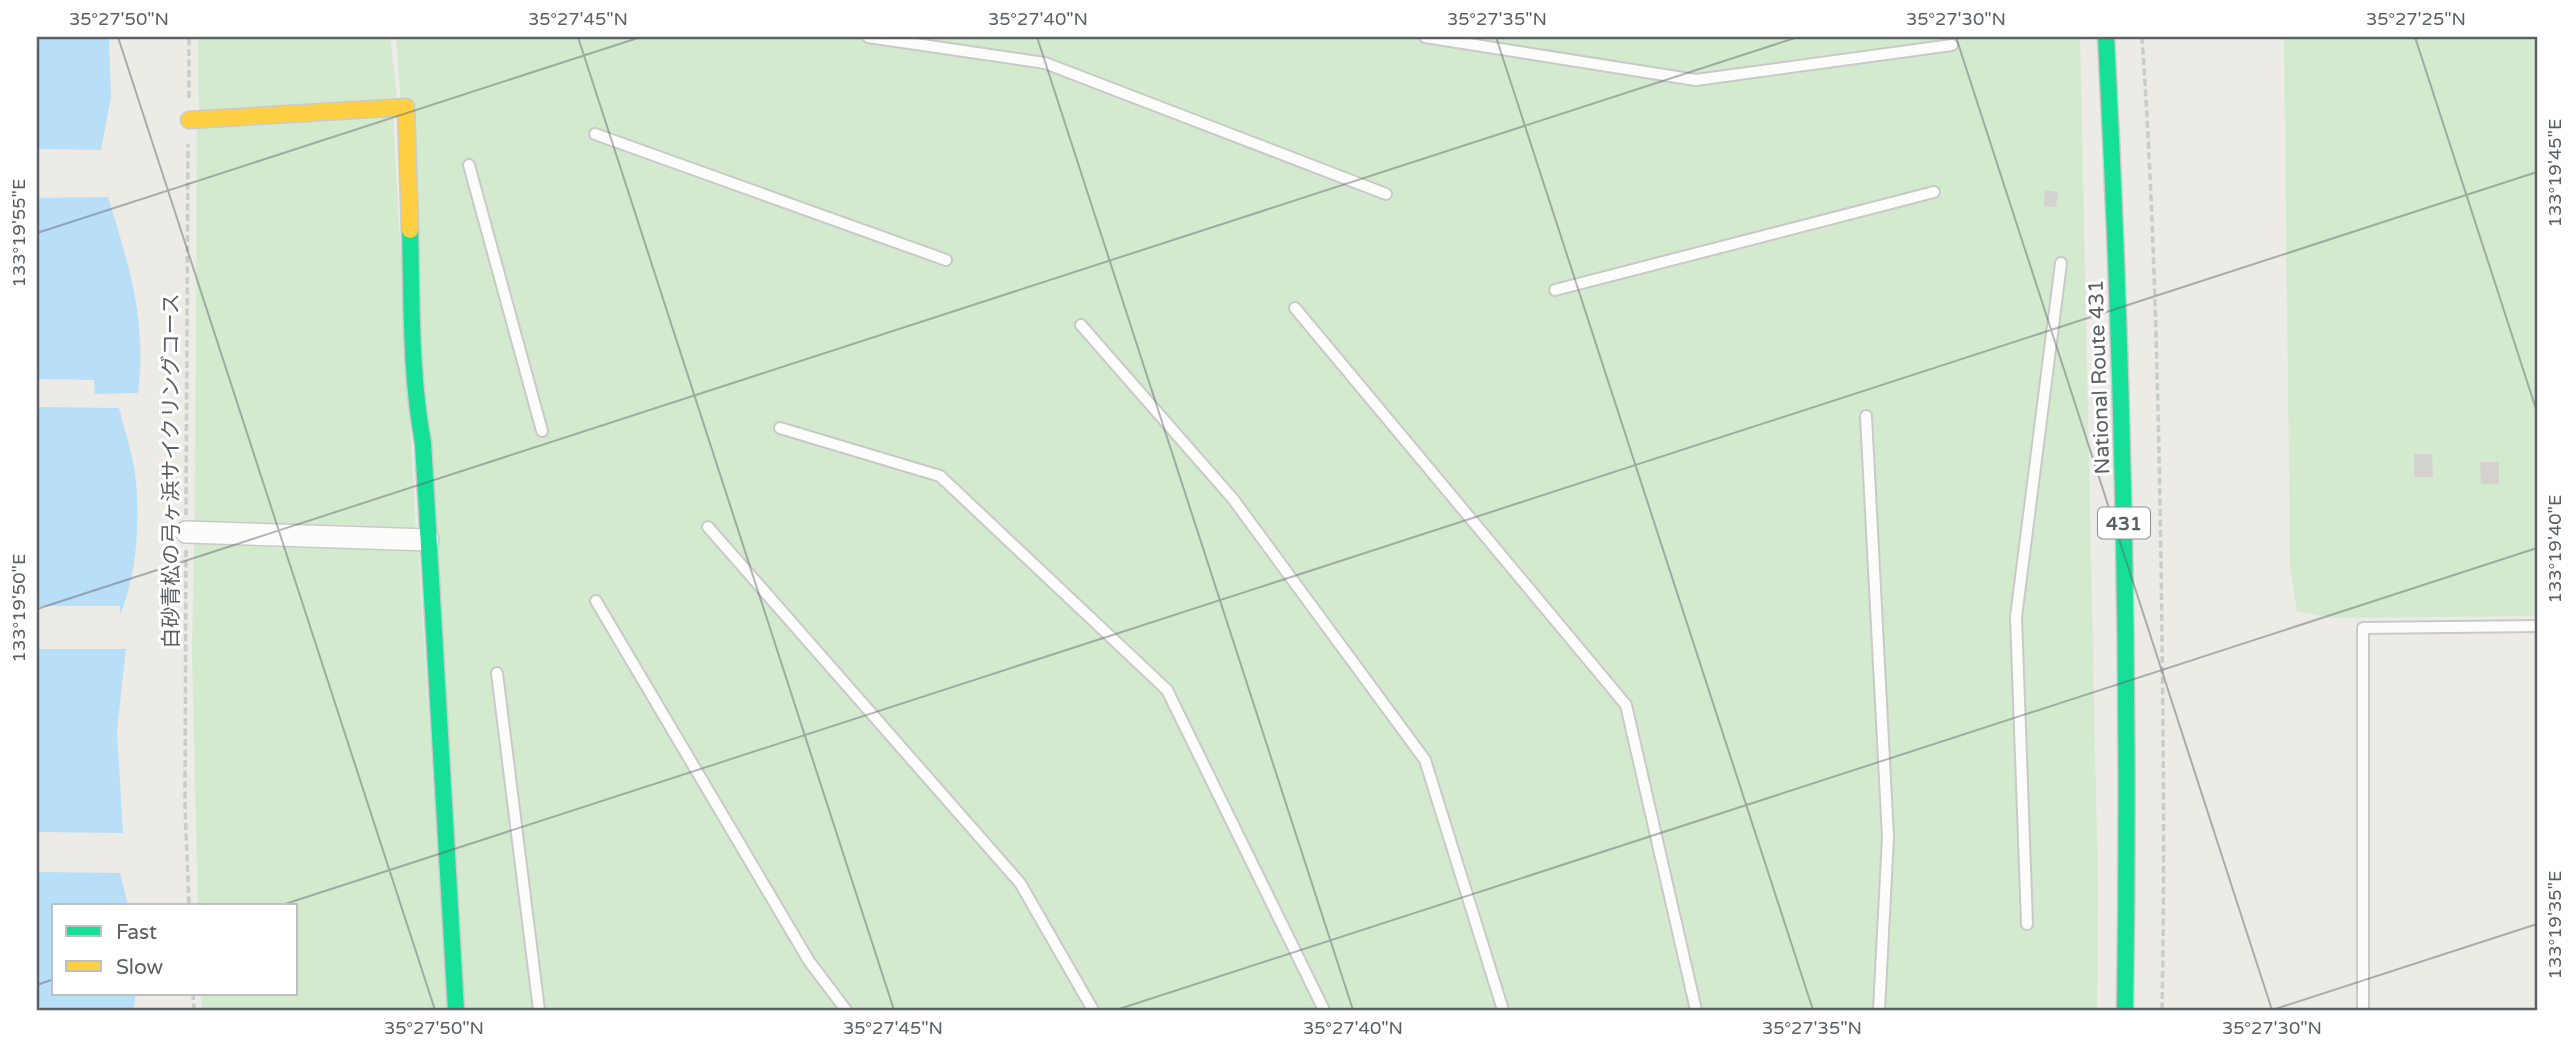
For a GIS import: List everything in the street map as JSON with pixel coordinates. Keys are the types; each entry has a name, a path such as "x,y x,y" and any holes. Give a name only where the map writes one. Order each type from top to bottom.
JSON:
{"main road":[{"name":"National Route 431","path":"2106,37 2120,337 2127,877 2125,1010"},
{"path":"189,120 406,107 412,311 456,1010"}],"street":[{"path":"186,532 428,540"}],"lane":[{"path":"868,37 1045,63 1385,194"},
{"path":"1425,37 1696,80 1952,45"},
{"path":"595,134 946,260"},
{"path":"468,165 542,431"},
{"path":"1555,290 1934,192"},
{"path":"2027,924 2016,617 2061,263"},
{"path":"1295,308 1626,705 1696,1010"},
{"path":"1081,325 1233,499 1425,760 1503,1010"},
{"path":"1866,416 1888,837 1879,1010"},
{"path":"780,428 940,476 1167,690 1324,1010"},
{"path":"708,527 1020,883 1093,1010"},
{"path":"596,601 809,961 846,1010"},
{"path":"2363,1010 2363,628 2537,626"},
{"path":"497,673 538,1010"}],"path":[{"name":"白砂青松の弓ヶ浜サイクリングコース","path":"189,37 185,806 189,904"},
{"path":"2142,37 2148,126 2159,430 2164,749 2161,1010"}],"green space":[{"path":"198,37 390,37 397,98 199,110"},
{"path":"396,37 2080,37 2098,890 2097,1010 465,1010 452,776"},
{"path":"2284,37 2537,37 2537,616 2332,618 2297,611 2290,565"},
{"path":"393,114 416,531 195,524 197,124"},
{"path":"194,538 418,545 447,1010 202,1010 201,995 298,995 298,904 198,904 192,651"}],"water":[{"path":"37,37 109,37 111,97 101,150 37,149"},
{"path":"108,197 129,270 138,317 138,393 95,394 94,380 37,379 37,198"},
{"path":"38,407 119,408 134,466 137,502 134,561 120,615 120,606 37,606"},
{"path":"37,649 126,649 117,730 123,833 37,832"},
{"path":"37,872 120,873 128,904 52,904 52,995 136,995 133,1010 37,1010"}],"building":[{"path":"2045,190 2058,192 2056,207 2044,206"},
{"path":"2414,454 2432,454 2433,477 2414,477"},
{"path":"2480,462 2499,462 2499,484 2481,484"}],"traffic: fast":[{"path":"2106,37 2124,523 2127,766 2125,1010"},
{"path":"410,230 414,363 423,443 456,1010"}],"traffic: slow":[{"path":"189,120 406,107 410,230"}]}
